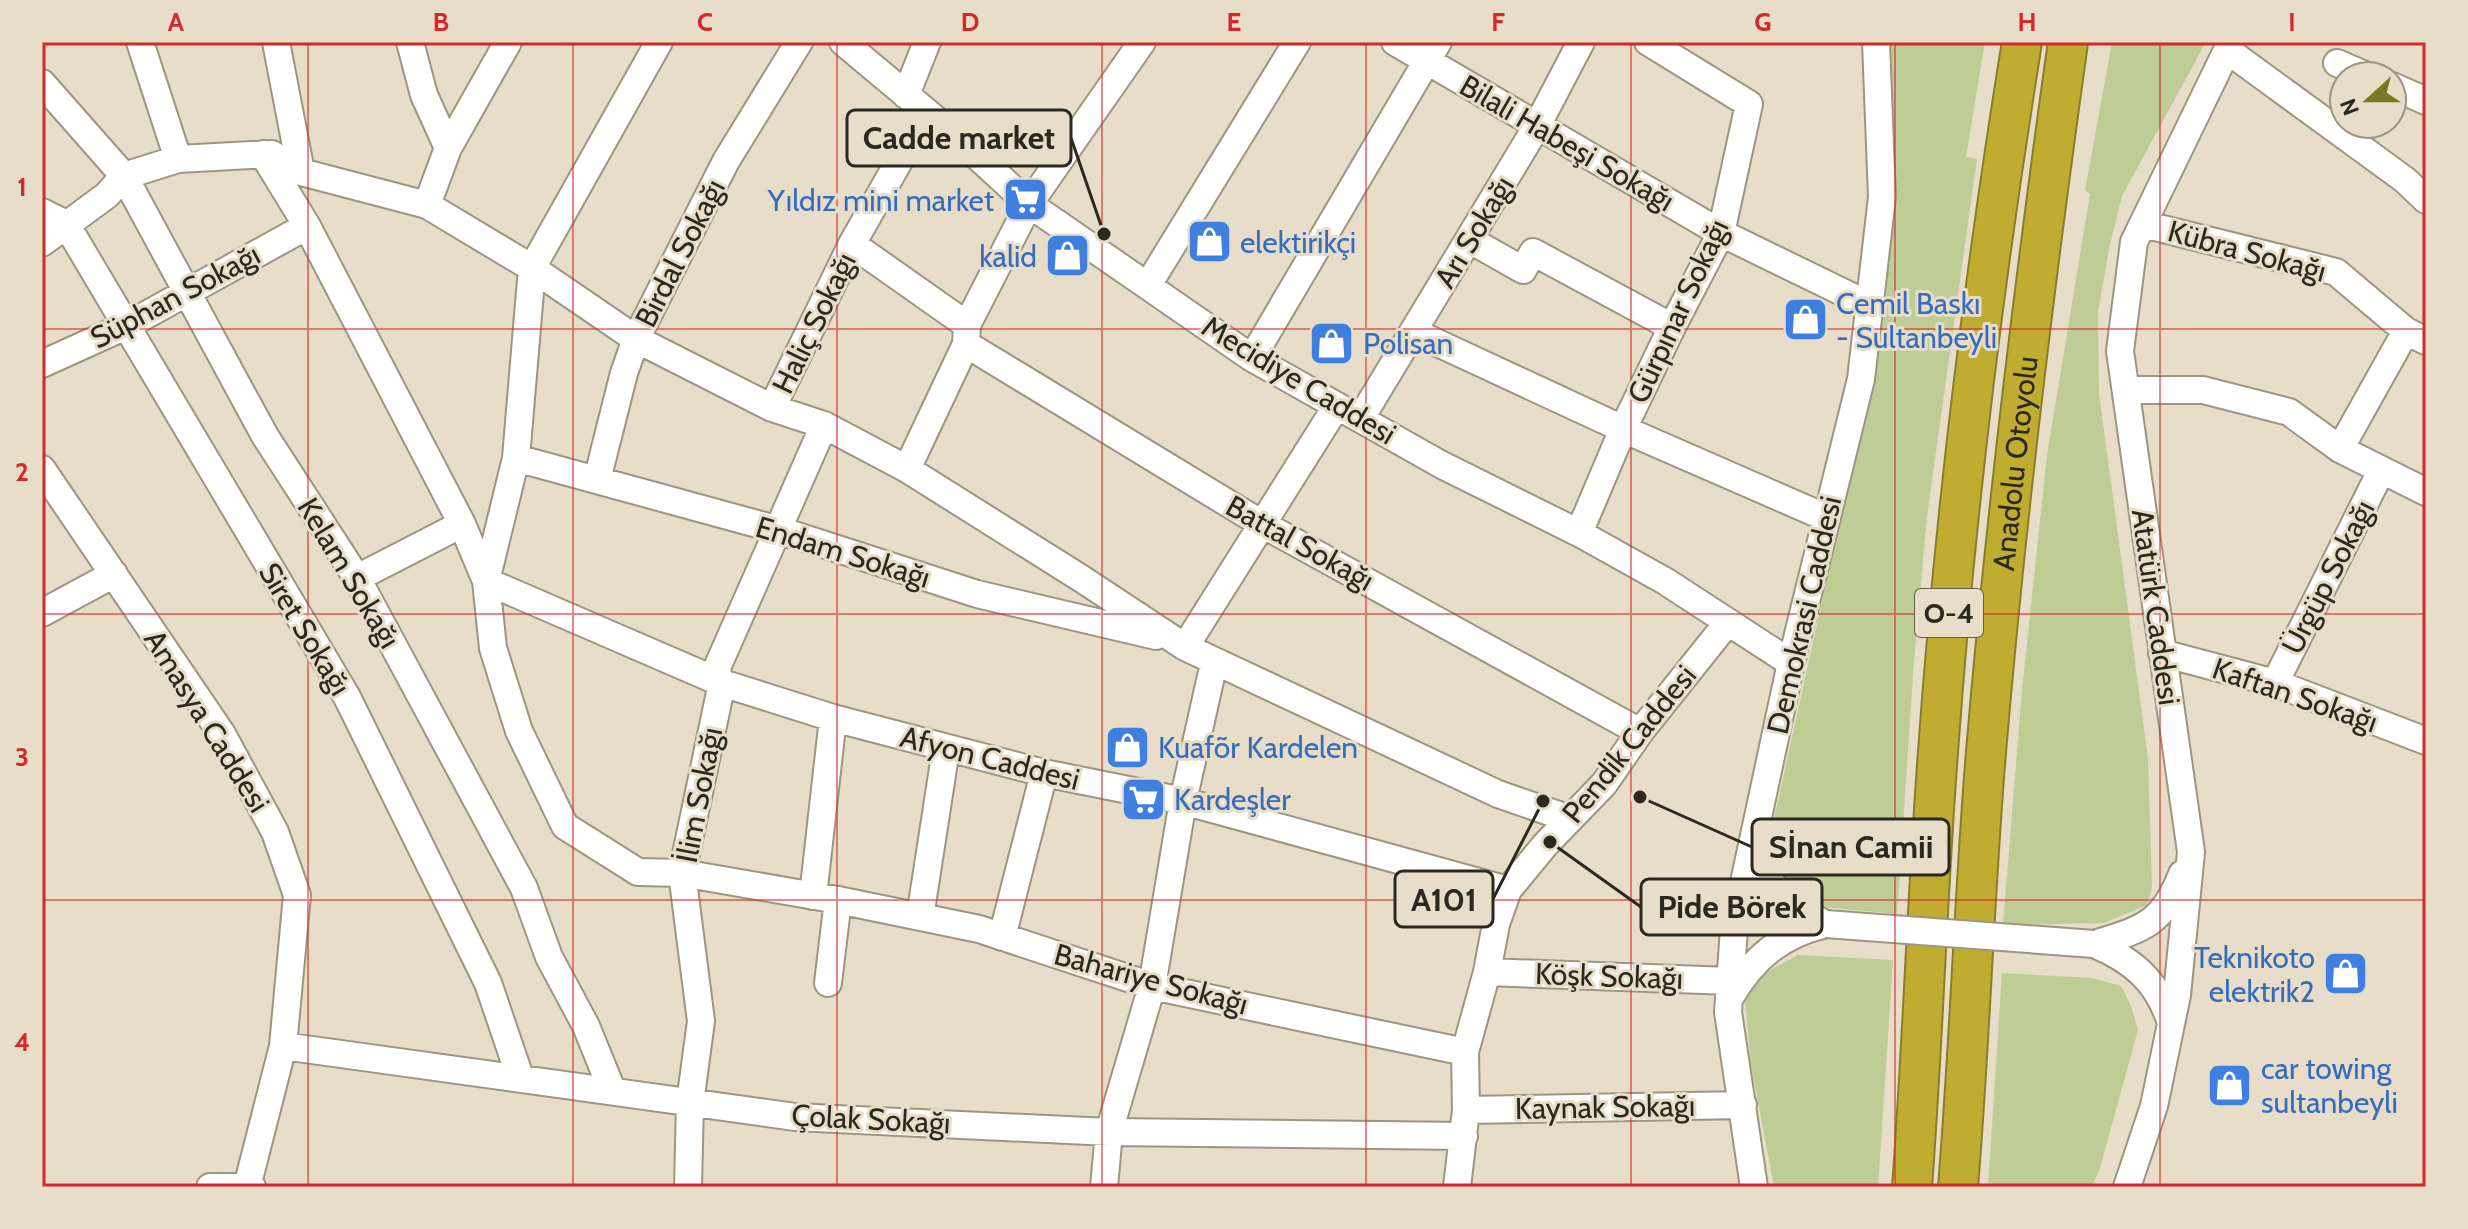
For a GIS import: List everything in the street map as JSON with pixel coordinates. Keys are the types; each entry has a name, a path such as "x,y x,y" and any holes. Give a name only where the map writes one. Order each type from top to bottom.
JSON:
{"highway":[{"name":"Anadolu Otoyolu","path":"1912,1187 1950,599 1998,191 2022,42"},
{"name":"Anadolu Otoyolu","path":"1958,1187 1986,754 2013,466 2068,42"}],"street":[{"path":"140,42 178,159"},
{"path":"276,42 301,172"},
{"path":"410,42 424,95 448,148"},
{"path":"427,205 448,148 508,42"},
{"path":"486,581 516,458 532,268 659,42"},
{"name":"Birdal Sokağı","path":"597,480 624,373 636,339 726,161 799,42"},
{"name":"Mecidiye Caddesi","path":"843,42 1029,204 1252,358 1442,465 1579,533 1665,581 1791,663"},
{"path":"906,95 927,42"},
{"path":"1148,285 1297,42"},
{"name":"Bilali Habeşi Sokağı","path":"1395,42 1433,52 1537,126 1721,233 1869,305"},
{"name":"Arı Sokağı","path":"1361,418 1537,126 1581,42"},
{"name":"Gürpınar Sokağı","path":"1579,533 1623,429 1721,233 1749,104 1648,42"},
{"name":"Demokrasi Caddesi","path":"1754,1187 1728,1012 1734,929 1791,663 1861,379 1882,197 1876,42"},
{"path":"907,469 966,335 1029,204 1140,43"},
{"path":"2229,46 2405,180 2426,200"},
{"name":"Atatürk Caddesi","path":"2127,1187 2154,1106 2182,972 2191,852 2120,351 2134,242 2229,46"},
{"path":"1252,358 1433,52"},
{"name":"Kelam Sokağı","path":"42,83 124,176 265,436 357,578 524,888 549,957 586,1026 612,1090"},
{"name":"Haliç Sokağı","path":"772,408 852,244 927,112"},
{"path":"263,154 307,226 462,524 486,581"},
{"path":"42,243 107,195 124,176 178,159 272,154 301,172 427,205 532,268 636,339 772,408 824,425 907,469 1082,579 1178,644 1498,794 1570,819"},
{"path":"42,212 66,224"},
{"name":"Siret Sokağı","path":"66,224 347,697 488,983 520,1077"},
{"name":"Kübra Sokağı","path":"2143,224 2336,272 2416,336"},
{"name":"Süphan Sokağı","path":"42,364 128,325 307,226"},
{"path":"1470,240 1523,270 1533,252 1672,327"},
{"name":"Battal Sokağı","path":"852,244 966,335 1262,524 1640,732"},
{"path":"1414,332 1623,429 1827,518"},
{"path":"2340,449 2416,336"},
{"path":"2126,390 2203,390 2289,412 2340,449 2426,492"},
{"path":"1178,644 1262,524 1336,407"},
{"name":"İlim Sokağı","path":"688,1187 690,1103 701,1021 682,873 722,683 716,670 824,425"},
{"name":"Endam Sokağı","path":"516,458 779,530 977,594 1178,644"},
{"name":"Amasya Caddesi","path":"42,469 222,734 275,832 297,895 283,1046 248,1187"},
{"name":"Ürgüp Sokağı","path":"2275,683 2381,471"},
{"path":"357,578 462,524"},
{"path":"42,613 114,574"},
{"name":"Afyon Caddesi","path":"486,581 722,683 833,718 1044,773 1183,801 1508,890"},
{"name":"Bahariye Sokağı","path":"486,581 493,648 519,731 565,826 638,872 682,873 979,929 1152,986 1465,1052"},
{"name":"Pendik Caddesi","path":"1457,1187 1465,1123 1465,1052 1487,972 1496,924 1508,890 1604,784 1640,732 1728,622"},
{"name":"Kaftan Sokağı","path":"2162,653 2275,683 2426,741"},
{"path":"1104,1187 1109,1132 1152,986 1183,801 1214,663"},
{"path":"828,983 826,898 833,718"},
{"path":"920,917 946,749"},
{"path":"1002,937 1044,773"},
{"path":"1753,840 1767,879 1781,897 1801,913 1826,924 2094,944 2120,954 2140,970 2160,995 2171,1023"},
{"path":"2094,944 2134,931 2161,915 2173,899 2191,852"},
{"path":"1730,990 1767,951 1796,933 1826,924"},
{"name":"Köşk Sokağı","path":"1487,972 1730,990"},
{"name":"Çolak Sokağı","path":"283,1046 795,1117 1109,1132 1465,1123"},
{"name":"Kaynak Sokağı","path":"1465,1123 1743,1105"},
{"path":"210,1187 248,1187"}],"green space":[{"path":"1888,42 1985,42 1966,157 1977,159 1927,516 1897,914 1823,907 1799,891 1784,878 1775,857 1772,828 1876,357"},
{"path":"2112,42 2206,42 2122,196 2098,312 2099,393 2148,759 2152,888 2147,905 2104,923 2003,925 2022,690 2047,455 2090,194 2085,190"},
{"path":"1798,955 1893,960 1878,1187 1774,1187 1751,1065 1745,999 1761,975"},
{"path":"2002,973 2092,978 2121,986 2131,1006 2138,1030 2092,1187 1988,1187"}],"place":[{"name":"Yıldız mini market","path":"1025,200"},
{"name":"Cadde market","path":"1104,234"},
{"name":"elektirikçi","path":"1209,242"},
{"name":"kalid","path":"1068,256"},
{"name":"Cemil Baskı - Sultanbeyli","path":"1805,320"},
{"name":"Polisan","path":"1332,343"},
{"name":"Kuafõr Kardelen","path":"1127,747"},
{"name":"Sİnan Camii","path":"1640,797"},
{"name":"Kardeşler","path":"1143,799"},
{"name":"A101","path":"1543,801"},
{"name":"Pide Börek","path":"1550,842"},
{"name":"Teknikoto elektrik2","path":"2346,974"},
{"name":"car towing sultanbeyli","path":"2230,1085"}]}
